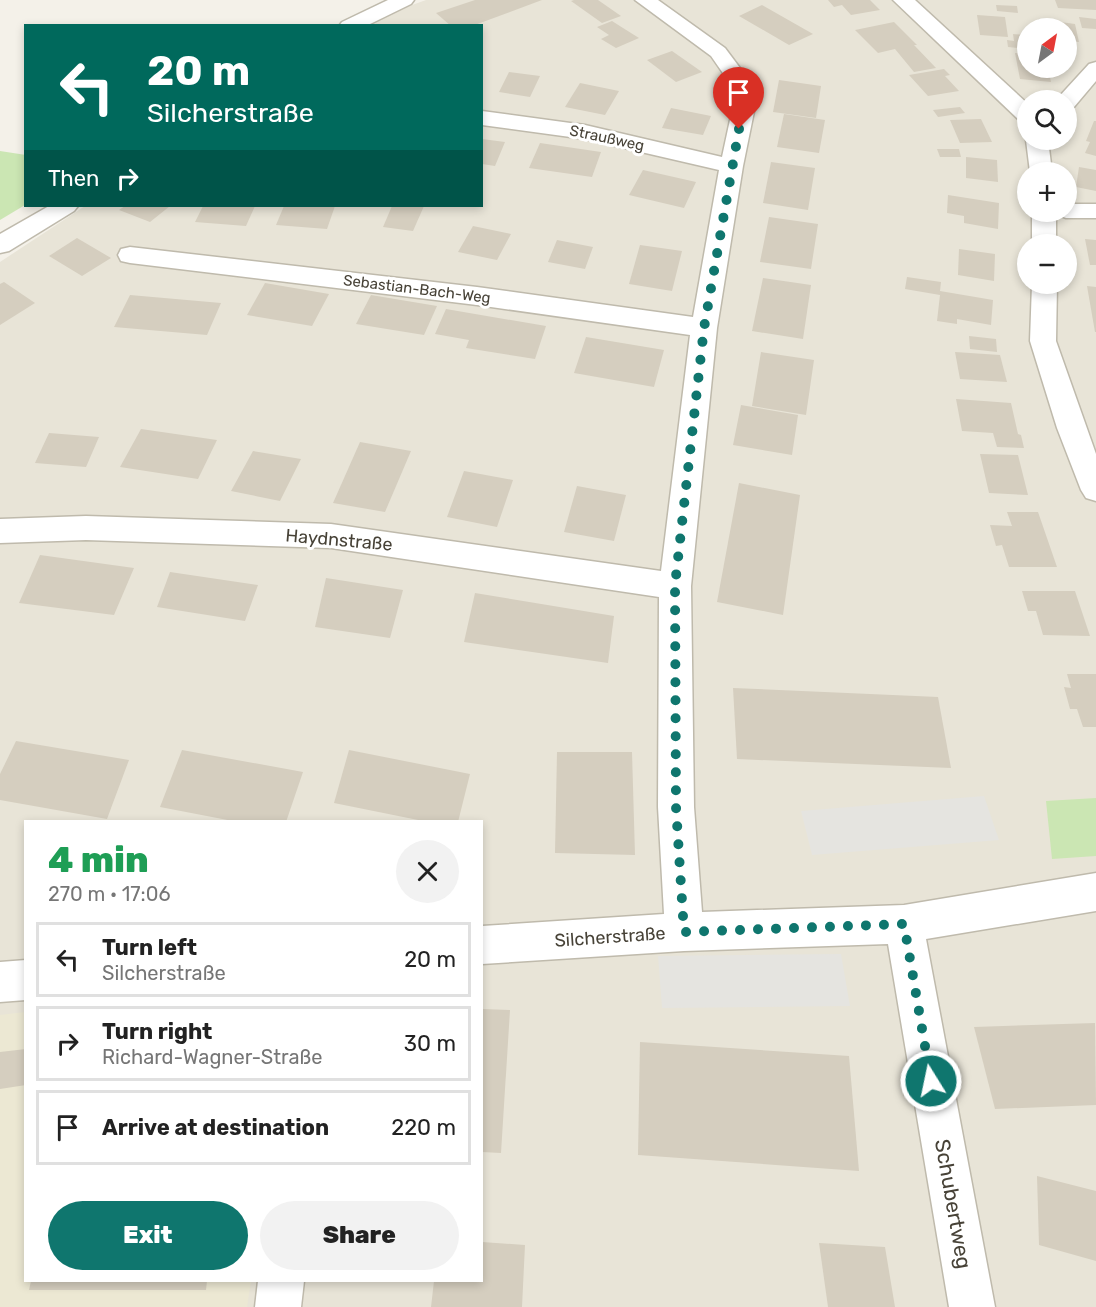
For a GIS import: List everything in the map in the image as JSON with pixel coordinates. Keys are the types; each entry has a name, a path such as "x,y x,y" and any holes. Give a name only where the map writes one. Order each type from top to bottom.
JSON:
{"street":[{"path":"353,24 404,0"},
{"path":"645,0 718,52 747,92 731,166 704,328 675,585 676,807 684,932"},
{"path":"903,0 1017,106"},
{"path":"1077,90 1096,68"},
{"name":"Straußweg","path":"483,118 585,132 731,166"},
{"path":"0,245 64,207"},
{"path":"1077,211 1096,212"},
{"name":"Sebastian-Bach-Weg","path":"130,255 466,294 704,328"},
{"path":"1044,294 1043,342 1084,428 1096,490"},
{"name":"Haydnstraße","path":"0,531 86,528 330,536 675,585"},
{"name":"Silcherstraße","path":"483,945 684,932 904,924 1096,892"},
{"name":"Schubertweg","path":"904,924 972,1307"},
{"path":"0,982 24,980"},
{"path":"279,1307 281,1282"}],"shaded area":[{"path":"426,0 1096,0 1096,1307 0,1307 0,262 83,207 483,207 483,24 360,24"},
{"path":"984,796 999,840 812,855 801,811"},
{"path":"841,954 850,1006 662,1008 658,956"},
{"path":"24,1012 24,1282 251,1282 247,1307 0,1307 0,1015"}],"green space":[{"path":"0,151 24,155 24,206 0,220"},
{"path":"1096,798 1096,856 1052,859 1046,801"}],"building":[{"path":"475,0 542,0 477,24 449,24 436,13"},
{"path":"598,0 621,16 602,23 571,1"},
{"path":"828,0 870,0 880,10 851,15 842,5 834,7"},
{"path":"1055,0 1096,0 1096,10 1058,8"},
{"path":"762,5 813,34 789,45 739,16"},
{"path":"996,5 1017,6 1018,13 997,11"},
{"path":"977,15 1005,17 1008,37 980,35"},
{"path":"1079,17 1096,19 1096,29 1082,28"},
{"path":"612,21 639,38 616,48 601,39 609,35 597,27"},
{"path":"894,22 936,68 914,72 895,49 878,53 855,30"},
{"path":"1013,34 1017,34 1017,48 1008,47 1007,40 1014,41"},
{"path":"672,51 702,72 676,82 647,60"},
{"path":"944,69 950,75 945,76 959,91 928,96 909,75"},
{"path":"509,72 540,76 530,97 499,92"},
{"path":"1050,78 1051,82 1020,79"},
{"path":"779,80 821,86 816,118 773,112"},
{"path":"580,83 619,91 605,115 565,107"},
{"path":"960,107 965,113 938,117 933,110"},
{"path":"671,108 711,116 703,135 662,128"},
{"path":"784,114 825,120 819,153 777,147"},
{"path":"981,119 992,142 960,143 950,120"},
{"path":"1096,121 1096,156 1085,153 1090,142 1086,141"},
{"path":"483,139 505,142 495,166 483,164"},
{"path":"540,143 601,152 592,177 529,168"},
{"path":"937,149 959,149 961,157 940,157"},
{"path":"966,157 997,160 998,182 966,178"},
{"path":"771,162 815,168 808,210 763,203"},
{"path":"1079,167 1096,170 1096,191 1077,187"},
{"path":"643,170 696,182 684,208 629,195"},
{"path":"948,195 999,203 998,229 964,223 964,216 947,213"},
{"path":"124,207 169,207 150,222 119,210"},
{"path":"202,207 255,207 246,226 195,222"},
{"path":"284,207 335,207 327,229 276,225"},
{"path":"392,207 424,207 413,231 383,227"},
{"path":"769,217 818,224 811,269 760,262"},
{"path":"473,226 511,234 497,260 458,252"},
{"path":"77,238 111,258 82,276 49,256"},
{"path":"1085,239 1096,240 1096,265 1090,265"},
{"path":"557,240 593,247 585,269 548,262"},
{"path":"640,245 682,251 672,291 629,284"},
{"path":"959,249 995,254 994,281 958,275"},
{"path":"907,277 941,282 940,291 993,300 991,325 957,319 957,324 937,321 940,295 905,289"},
{"path":"763,278 811,285 803,339 752,331"},
{"path":"4,282 35,303 0,325 0,284"},
{"path":"265,283 329,294 312,326 247,315"},
{"path":"1087,286 1096,287 1096,332 1095,332"},
{"path":"130,295 221,303 207,335 114,327"},
{"path":"371,295 437,306 424,335 356,324"},
{"path":"446,309 546,326 535,359 466,348 469,340 435,334"},
{"path":"969,336 996,339 997,352 970,349"},
{"path":"586,337 664,350 654,387 574,373"},
{"path":"761,352 814,360 806,415 752,406"},
{"path":"955,352 1000,355 1007,382 960,379"},
{"path":"956,399 1011,403 1018,434 1021,435 1024,448 997,447 993,433 962,431"},
{"path":"741,405 798,415 792,455 733,445"},
{"path":"141,429 217,440 198,479 120,467"},
{"path":"49,433 99,437 86,467 35,463"},
{"path":"360,442 411,451 385,512 333,503"},
{"path":"253,451 301,459 280,501 231,491"},
{"path":"980,454 1018,455 1028,495 989,493"},
{"path":"464,471 513,480 497,527 447,517"},
{"path":"739,483 800,495 783,615 717,602"},
{"path":"577,486 626,495 614,541 564,532"},
{"path":"1007,512 1038,512 1057,567 1009,567 1002,545 996,546 990,525 1012,526"},
{"path":"40,555 134,568 114,615 19,603"},
{"path":"170,572 258,585 245,621 157,607"},
{"path":"326,578 403,590 390,638 315,627"},
{"path":"1022,591 1075,591 1090,636 1043,635 1036,611 1028,611"},
{"path":"475,593 614,616 608,663 464,642"},
{"path":"1067,674 1096,674 1096,727 1083,727 1077,709 1070,709 1064,687 1071,688"},
{"path":"733,688 938,697 951,768 737,759"},
{"path":"16,741 129,760 107,819 0,800 0,774"},
{"path":"182,750 303,772 287,820 228,820 160,807"},
{"path":"349,750 470,774 458,820 418,820 334,803"},
{"path":"557,752 632,752 635,855 555,853"},
{"path":"483,1009 510,1010 501,1153 483,1152"},
{"path":"1095,1023 1096,1105 995,1109 974,1027"},
{"path":"640,1042 849,1056 859,1171 638,1155"},
{"path":"24,1049 24,1085 0,1089 0,1052"},
{"path":"1037,1176 1096,1191 1096,1261 1039,1245"},
{"path":"483,1242 525,1245 522,1307 431,1307 434,1282 483,1282"},
{"path":"819,1243 885,1247 895,1307 828,1307"},
{"path":"31,1282 207,1282 206,1290 29,1290"}],"route":[{"path":"739,129 704,328 675,585 676,807 684,932 904,924 931,1081"}]}
